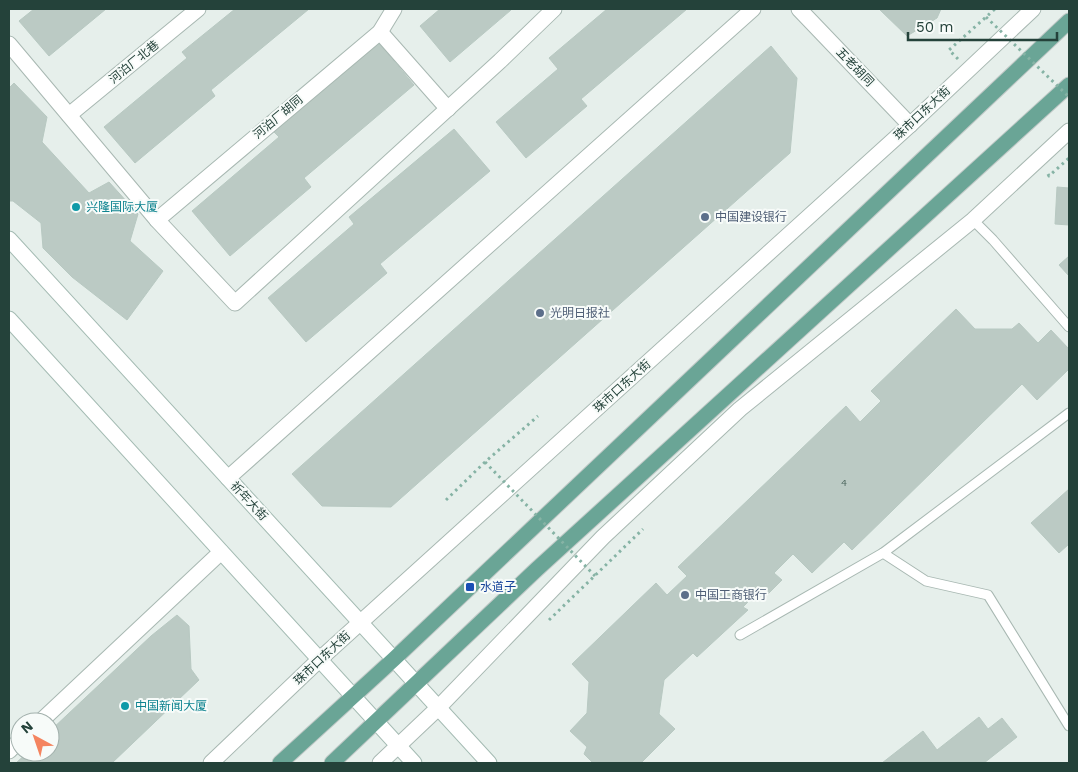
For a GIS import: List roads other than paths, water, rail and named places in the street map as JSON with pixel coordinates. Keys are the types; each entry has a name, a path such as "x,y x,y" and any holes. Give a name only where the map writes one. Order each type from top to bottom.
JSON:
{"main road":[{"path":"280,763 394,659 1069,21"},
{"path":"332,763 537,569 832,303 1069,85"}],"street":[{"name":"河泊厂北巷","path":"69,115 198,9"},
{"name":"河泊厂胡同","path":"157,220 380,32 394,9"},
{"path":"9,44 157,220 235,303 448,109 554,9"},
{"path":"228,478 753,9"},
{"name":"五老胡同","path":"799,9 910,124"},
{"name":"珠市口东大街","path":"211,763 320,659 910,124 1033,9"},
{"path":"380,32 448,109"},
{"path":"380,763 438,708 603,537 740,409 973,220 1069,131"},
{"name":"祈年大街","path":"9,239 489,763"},
{"path":"9,319 414,763"},
{"path":"51,712 221,552"}],"lane":[{"path":"973,220 993,240 1069,327"},
{"path":"740,635 883,553 1069,413"},
{"path":"883,553 926,581 988,595 1069,726"}],"place":[{"name":"兴隆国际大厦","path":"76,207"},
{"name":"中国建设银行","path":"705,217"},
{"name":"光明日报社","path":"540,313"},
{"name":"水道子","path":"470,587"},
{"name":"中国工商银行","path":"685,595"},
{"name":"中国新闻大厦","path":"125,706"}]}
